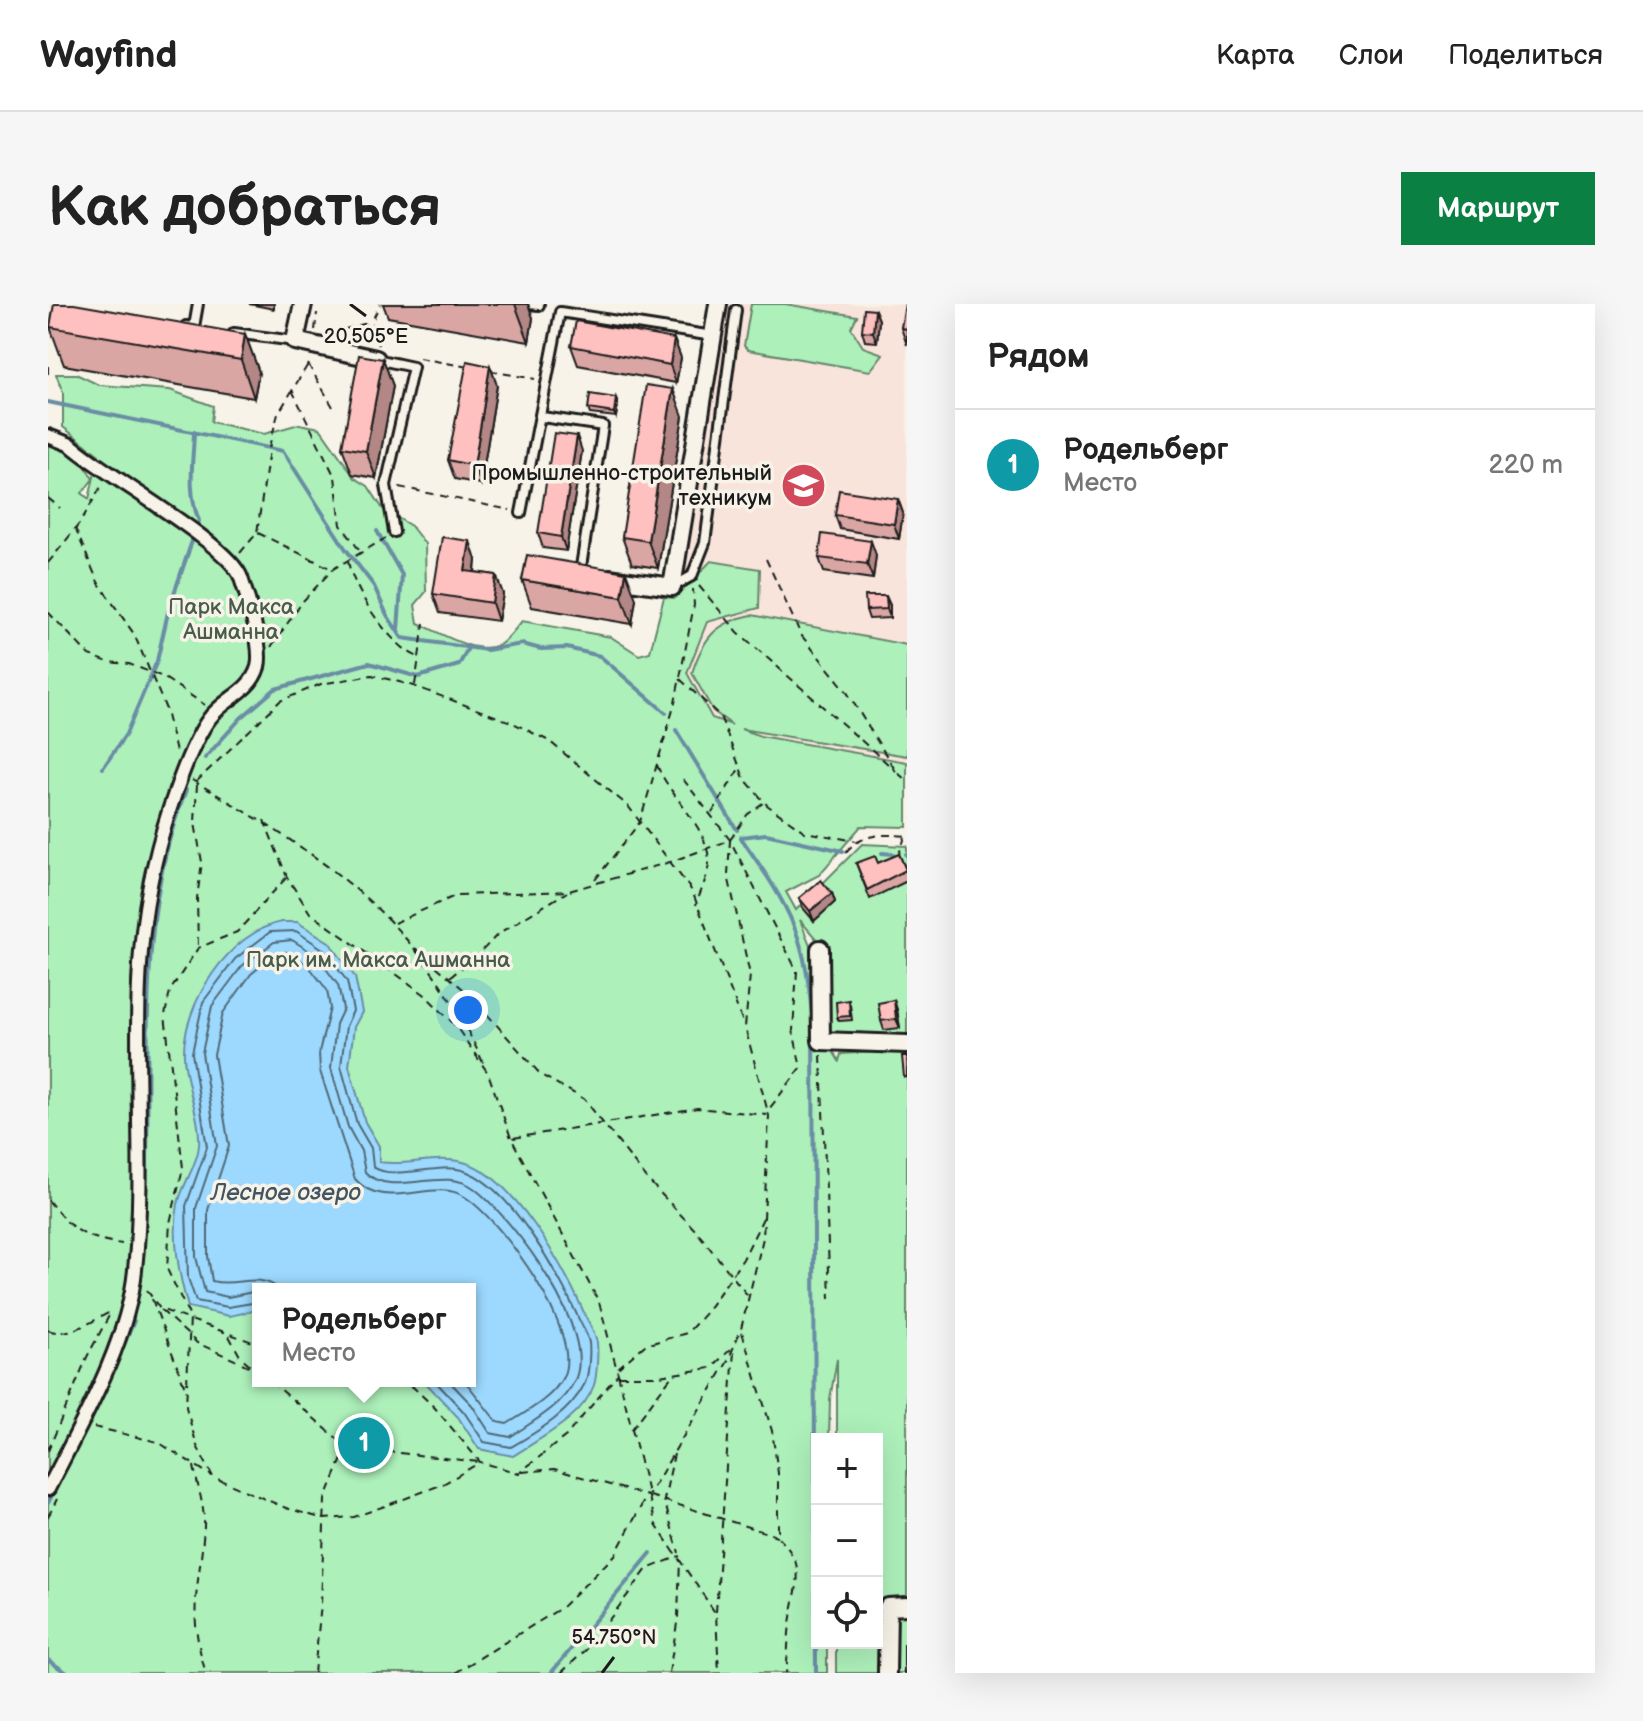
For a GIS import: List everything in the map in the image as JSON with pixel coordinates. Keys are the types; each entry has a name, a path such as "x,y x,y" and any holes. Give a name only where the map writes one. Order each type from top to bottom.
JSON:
{"street":[{"path":"303,304 295,341 320,340 378,355"},
{"path":"573,572 672,587 718,304"},
{"path":"48,436 71,445 191,531 231,564 243,584 259,664 250,684 210,717 192,780 154,866 140,957 141,1148 135,1273 120,1336 48,1489"},
{"path":"820,949 821,1041 907,1044"},
{"path":"887,1673 888,1607 907,1606"}],"lane":[{"path":"194,327 198,304"},
{"path":"528,304 539,305"},
{"path":"672,587 692,576 705,543 736,310"},
{"path":"521,513 560,312 713,336"},
{"path":"180,325 208,329"},
{"path":"223,331 295,341"},
{"path":"378,355 413,367 386,485 394,532"},
{"path":"542,417 603,426 573,572"}],"path":[{"path":"231,564 257,533 270,443 278,414 320,340 319,304"},
{"path":"378,355 372,321 380,304"},
{"path":"320,340 372,321"},
{"path":"410,356 471,367"},
{"path":"308,364 333,407"},
{"path":"48,366 48,375"},
{"path":"487,370 548,381"},
{"path":"292,388 335,477 341,525 360,552"},
{"path":"48,563 75,528 109,473"},
{"path":"386,485 521,513"},
{"path":"48,498 60,508"},
{"path":"75,528 98,582 134,634 192,780 202,862 197,898 198,948 170,991 165,1015 183,1168 166,1251 167,1269 190,1317 186,1407 197,1446 213,1477"},
{"path":"257,533 333,569"},
{"path":"259,664 303,601 333,569 385,539"},
{"path":"766,559 801,635 845,689 896,771"},
{"path":"347,560 363,600 395,642 419,657"},
{"path":"593,882 640,822 680,679 694,605 692,576"},
{"path":"692,576 738,632 907,781"},
{"path":"48,612 89,655 150,672 196,697 210,717"},
{"path":"415,686 424,623"},
{"path":"192,780 280,701 321,684 372,675 415,686 511,722 549,741 628,806 692,891 745,1027 769,1116 765,1213 749,1298 734,1345 615,1555 561,1608 455,1673"},
{"path":"680,679 720,716 739,769 764,802 805,832 856,841 875,835 906,836"},
{"path":"656,765 665,787 705,840 709,865 696,907"},
{"path":"711,814 739,769"},
{"path":"683,779 730,840 797,971 793,1030 801,1068 768,1109"},
{"path":"192,780 264,820 379,906 462,1016 488,1073 511,1138 599,1302 656,1525 680,1556 716,1614"},
{"path":"745,1027 750,975 728,875 730,840 747,815 764,802"},
{"path":"264,820 287,877 310,913 424,994 455,1025 488,1073"},
{"path":"898,862 899,846 906,836"},
{"path":"449,978 475,958 499,933 569,891 670,862 730,840"},
{"path":"846,852 856,841"},
{"path":"198,948 237,932 287,877"},
{"path":"393,924 457,895 569,891"},
{"path":"408,942 470,995 541,1075 584,1099 647,1179 698,1233 749,1298"},
{"path":"821,1041 830,1299"},
{"path":"511,1138 607,1125 697,1108 769,1116"},
{"path":"618,1368 645,1345 687,1333 707,1311 729,1274 743,1259 765,1213"},
{"path":"151,1298 187,1391"},
{"path":"48,1330 55,1333 83,1326 128,1303"},
{"path":"160,1309 189,1336 220,1355 252,1368"},
{"path":"48,1451 87,1357 111,1312"},
{"path":"741,1329 772,1431 778,1473 778,1537"},
{"path":"228,1335 240,1356 252,1367"},
{"path":"520,1472 566,1436 618,1375 673,1374 711,1368 734,1345"},
{"path":"719,1673 716,1614 734,1345"},
{"path":"631,1430 673,1374"},
{"path":"278,1387 347,1447 480,1462 520,1472 554,1469 592,1477 778,1537 794,1553 800,1584 791,1616 786,1673"},
{"path":"413,1387 435,1408 480,1462"},
{"path":"80,1422 158,1442 213,1477 286,1508 324,1519 354,1517 396,1502 443,1484 480,1462"},
{"path":"314,1673 321,1604 325,1500 347,1447"},
{"path":"669,1673 678,1617 680,1556 664,1500 674,1452"},
{"path":"194,1466 204,1524 193,1606 194,1636 206,1673"},
{"path":"561,1673 588,1648 647,1569 680,1556"}],"shaded area":[{"name":"Промышленно-строительный техникум","path":"727,304 907,304 907,794 708,725 670,669"}],"green space":[{"path":"751,304 785,304 857,316 851,328 863,347 883,354 870,371 748,350 744,346"},
{"name":"Парк Макса Ашманна","path":"56,374 76,374 99,385 170,390 213,406 211,422 264,434 299,424 320,428 355,478 368,486 383,509 411,526 425,544 426,592 415,605 418,623 447,637 480,647 499,645 522,621 611,637 639,655 650,652 664,597 675,598 711,561 760,569 759,608 707,622 687,673 712,718 732,725 713,711 692,673 706,641 729,622 752,615 907,645 907,756 741,729 760,736 907,762 907,827 861,826 819,875 786,892 796,910 862,844 907,846 907,1039 829,1037 830,955 800,920 820,970 822,1033 839,1061 841,1054 907,1050 907,1673 836,1673 836,1649 883,1649 883,1433 837,1433 837,1359 830,1399 829,1433 811,1433 811,1649 827,1649 827,1673 48,1673 48,442 78,454 93,479 82,493 89,499 99,455 63,427 63,393"}],"water":[{"name":"Лесное озеро","path":"282,922 297,922 329,942 355,977 362,1012 354,1027 349,1066 365,1122 379,1146 379,1162 452,1160 482,1170 519,1204 536,1226 565,1274 594,1332 597,1370 588,1397 560,1426 513,1456 479,1449 458,1417 430,1387 476,1387 476,1283 252,1283 252,1311 229,1316 188,1307 177,1256 176,1217 180,1197 198,1153 199,1135 185,1067 186,1036 200,994 213,973 244,940 263,928"}],"building":[{"path":"54,304 74,304 245,334 241,360 50,327"},
{"path":"907,304 907,329 901,328"},
{"path":"864,309 875,310 873,332 862,331"},
{"path":"576,321 674,339 670,365 571,346"},
{"path":"359,355 383,359 366,451 342,447"},
{"path":"467,361 490,366 474,466 448,460"},
{"path":"646,385 673,389 648,541 622,537"},
{"path":"590,394 616,398 614,413 588,409"},
{"path":"554,433 577,436 561,537 538,533"},
{"path":"839,490 898,499 894,524 835,515"},
{"path":"822,534 871,541 867,564 819,558"},
{"path":"442,537 470,541 465,571 496,575 492,603 433,594"},
{"path":"527,555 626,572 622,597 522,580"},
{"path":"865,596 886,596 887,609 866,610"},
{"path":"899,854 906,870 867,890 856,863 875,856 878,863"},
{"path":"821,880 832,893 810,911 799,898"},
{"path":"849,1000 850,1016 837,1017 836,1002"},
{"path":"894,1000 896,1019 881,1021 878,1003"},
{"path":"902,1056 907,1056 907,1077 904,1077"},
{"path":"904,1644 907,1644 907,1673 904,1673"}],"waterway":[{"path":"48,402 283,451 345,548 374,586 402,638 487,650 522,644 541,649 567,648 600,656 666,713"},
{"path":"103,768 126,734 157,661 169,608 199,521 192,488 194,432"},
{"path":"377,531 402,575 398,629"},
{"path":"205,758 241,718 275,689 369,663 418,677 459,665 468,648"},
{"path":"676,730 737,830"},
{"path":"145,1215 151,947 169,841 186,790"},
{"path":"741,837 766,834 843,851"},
{"path":"741,838 773,886 794,926 806,969 813,1027 816,1673"},
{"path":"882,853 893,854"},
{"path":"142,1265 143,1240"},
{"path":"112,1373 134,1321"},
{"path":"48,1503 84,1432"},
{"path":"551,1673 651,1553"},
{"path":"48,1660 67,1673"}],"place":[{"name":"Промышленно-строительный техникум","path":"803,486"},
{"name":"Родельберг","path":"364,1443"}],"park label":[{"name":"Парк им. Макса Ашманна","path":"378,960"}]}
